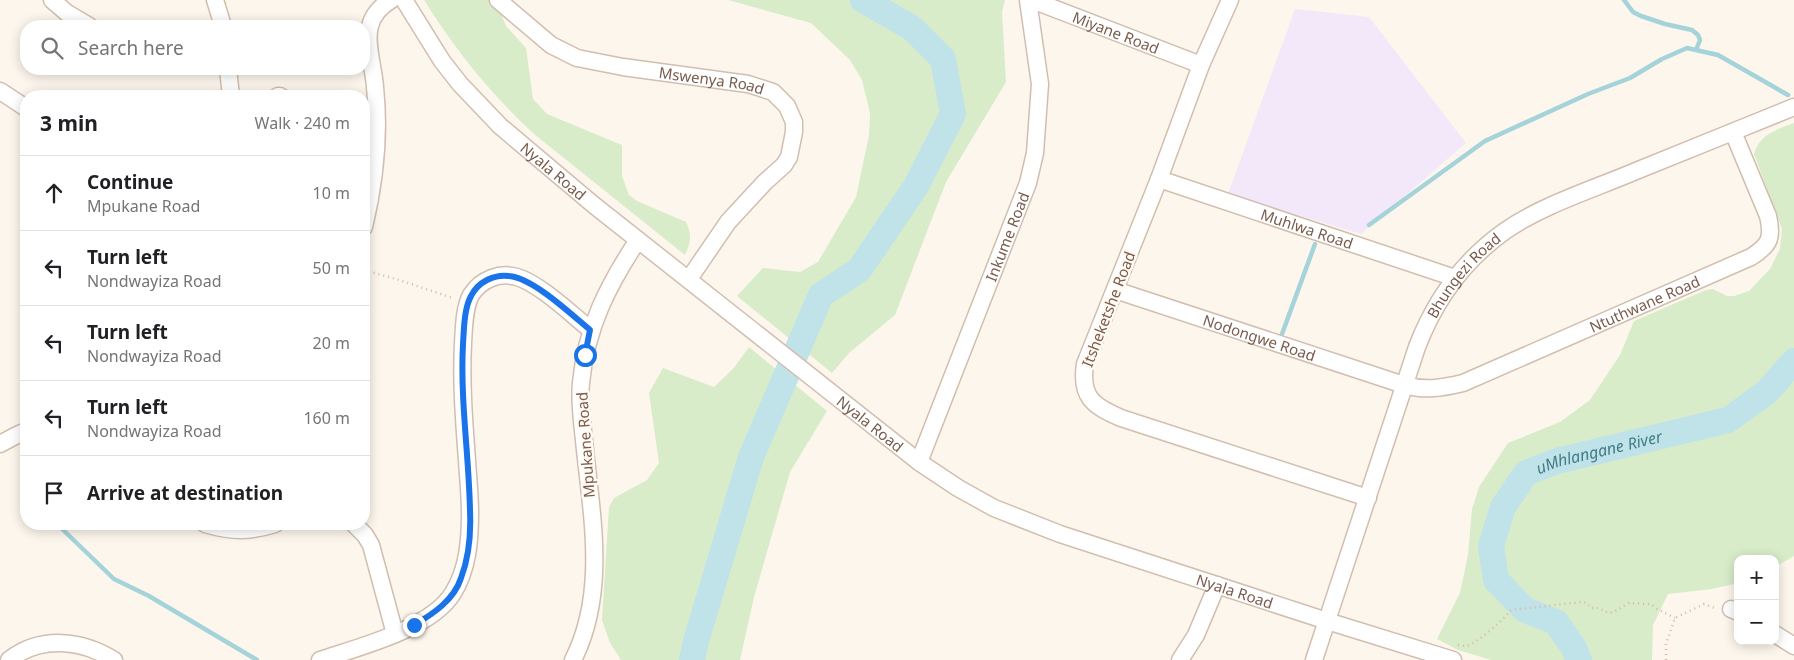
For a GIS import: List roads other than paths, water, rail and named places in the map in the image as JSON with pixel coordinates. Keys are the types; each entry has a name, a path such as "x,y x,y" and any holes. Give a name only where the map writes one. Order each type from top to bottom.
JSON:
{"street":[{"path":"52,0 79,20"},
{"path":"215,0 221,20"},
{"path":"370,25 377,11 391,0"},
{"name":"Nyala Road","path":"404,0 442,61 460,84 519,143 638,240 919,462 958,488 1008,514 1060,534 1327,621 1455,653"},
{"name":"Mswenya Road","path":"498,0 551,45 577,58 622,67 748,84 773,92 787,106 794,122 789,157 784,165 765,182 728,222 689,279"},
{"name":"Miyane Road","path":"1030,0 1201,65"},
{"name":"Inkume Road","path":"919,462 1028,183 1032,168 1038,126 1040,84 1030,0"},
{"name":"Itsheketshe Road","path":"1230,0 1201,65 1159,179 1085,364 1084,387 1093,402 1104,411 1121,418 1368,498"},
{"path":"370,46 375,86 378,139 370,193"},
{"path":"229,75 230,90"},
{"path":"0,91 20,104"},
{"name":"Bhungezi Road","path":"1314,660 1422,333 1441,298 1455,278 1488,244 1507,230 1549,207 1794,107"},
{"name":"Ntuthwane Road","path":"1404,385 1419,389 1442,388 1463,383 1751,257 1763,249 1770,239 1771,229 1768,216 1733,132"},
{"name":"Muhlwa Road","path":"1159,179 1455,278"},
{"name":"Mpukane Road","path":"573,660 591,612 595,576 580,384 590,330 618,269 638,240"},
{"path":"320,660 395,634 431,616 452,596 461,581 466,563 470,511 462,370 464,330 471,295 487,279 497,276 519,278 544,293 590,330"},
{"name":"Nodongwe Road","path":"1115,290 1404,385"},
{"path":"0,444 20,434"},
{"path":"230,530 251,530"},
{"path":"360,530 371,545 395,634"},
{"path":"1180,660 1196,635 1217,585"},
{"path":"9,660 31,647 56,643 84,646 99,651 114,660"}],"waterway":[{"path":"692,660 751,457 821,295 859,270 916,186 953,114 943,59 912,28 863,0"},
{"path":"1624,0 1633,12 1641,16 1692,30 1698,35 1700,40 1696,50"},
{"path":"1369,225 1485,141 1588,94 1630,78 1662,59 1687,48 1718,55 1788,95"},
{"path":"1282,334 1315,244"},
{"name":"uMhlangane River","path":"1579,660 1574,648 1556,622 1525,610 1496,580 1491,546 1503,507 1526,473 1557,461 1728,420 1767,392 1794,361"},
{"path":"63,530 114,579 149,596 257,660"}]}
